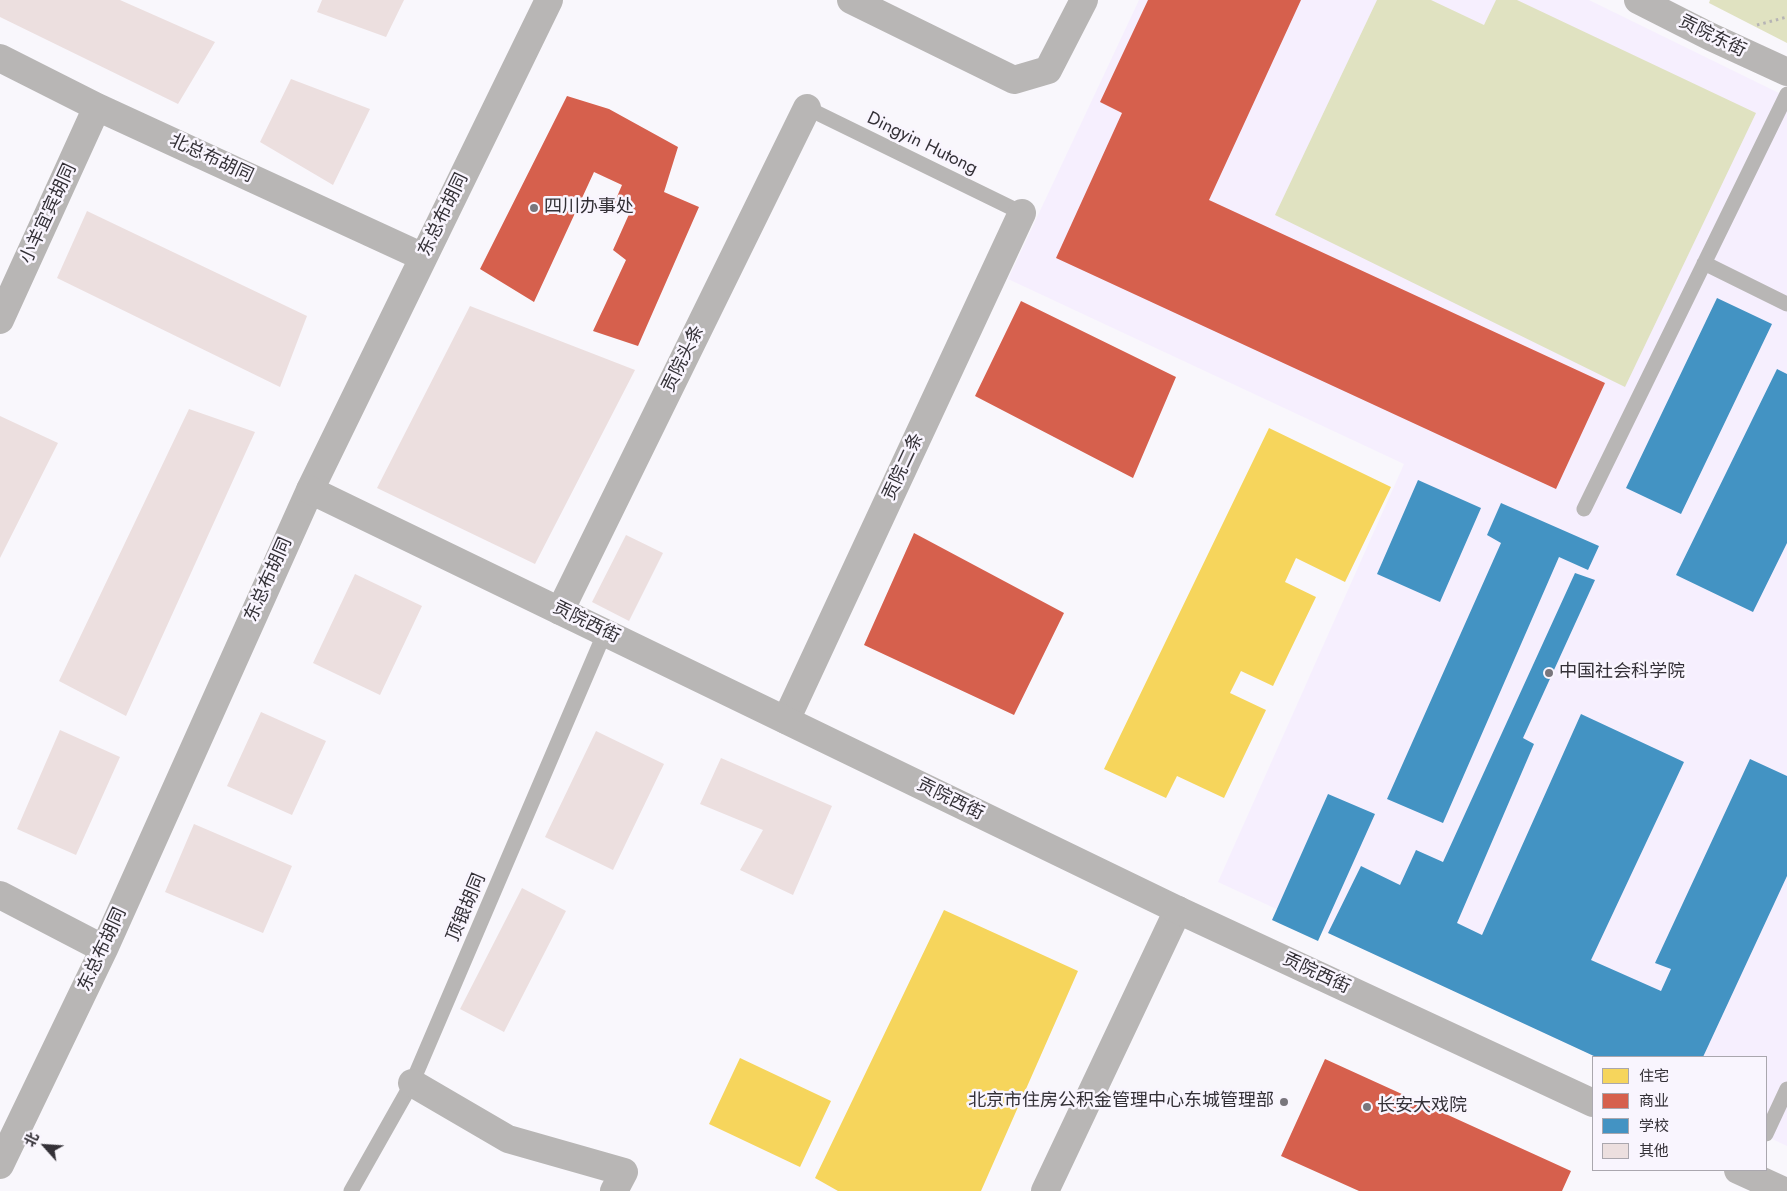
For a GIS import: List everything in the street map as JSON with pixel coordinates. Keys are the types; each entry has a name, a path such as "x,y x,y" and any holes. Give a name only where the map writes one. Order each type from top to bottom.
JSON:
{"street":[{"name":"东总布胡同","path":"0,1165 104,949 310,490 548,0"},
{"path":"851,0 1014,80 1048,70 1084,0"},
{"name":"贡院东街","path":"1638,0 1711,37 1787,72"},
{"name":"北总布胡同","path":"0,58 98,107 423,257"},
{"name":"小羊宜宾胡同","path":"0,320 98,107"},
{"name":"贡院头条","path":"560,611 807,108"},
{"name":"贡院二条","path":"786,720 1022,213"},
{"name":"贡院西街","path":"310,490 1178,910 1592,1102"},
{"path":"0,894 104,949"},
{"path":"1045,1191 1178,910"},
{"path":"412,1083 508,1139 624,1172 614,1191"},
{"path":"1745,1171 1784,1191"}],"lane":[{"path":"1584,509 1787,94"},
{"name":"Dingyin Hutong","path":"807,108 1022,213"},
{"path":"1704,263 1787,304"},
{"name":"顶银胡同","path":"351,1191 412,1083 605,632"},
{"path":"1767,1132 1787,1089"}],"shaded area":[{"name":"中国社会科学院","path":"1139,0 1589,0 1787,97 1787,1146 1767,1136 1767,1056 1594,1056 1218,882 1404,464 1008,279"}],"green space":[{"path":"1377,0 1431,0 1484,25 1496,0 1517,0 1756,113 1625,387 1275,215"},
{"path":"1710,0 1787,0 1787,43 1709,3"}],"building: 住宅":[{"path":"1269,428 1391,487 1345,582 1296,558 1285,582 1316,597 1273,686 1241,671 1230,693 1266,710 1224,798 1177,776 1166,798 1104,769"},
{"path":"944,910 1078,971 981,1191 838,1191 815,1178"},
{"path":"740,1058 831,1101 800,1167 709,1124"}],"building: 商业":[{"path":"1148,0 1301,0 1209,200 1605,383 1556,489 1056,258 1122,113 1100,102"},
{"path":"567,96 609,109 678,147 664,192 699,207 638,346 593,331 626,260 613,250 630,212 613,206 622,185 594,172 534,302 480,269"},
{"path":"1021,301 1176,377 1133,478 975,396"},
{"path":"914,533 1064,613 1014,715 864,645"},
{"name":"长安大戏院","path":"1325,1059 1571,1171 1562,1191 1359,1191 1281,1156"}],"building: 学校":[{"path":"1717,298 1772,324 1681,514 1626,488"},
{"path":"1777,369 1787,374 1787,543 1753,612 1676,575"},
{"path":"1418,480 1481,508 1440,602 1377,574"},
{"path":"1501,503 1599,546 1588,570 1559,557 1443,823 1387,799 1501,543 1487,535"},
{"path":"1575,573 1595,580 1523,738 1534,744 1457,923 1482,935 1581,714 1684,762 1591,960 1661,991 1671,969 1655,963 1750,759 1787,776 1787,876 1703,1056 1594,1056 1328,933 1361,866 1400,885 1416,850 1443,862"},
{"path":"1328,794 1375,814 1318,941 1272,920"}],"building: 其他":[{"path":"0,0 120,0 215,42 178,104 0,17"},
{"path":"322,0 404,0 386,37 317,12"},
{"path":"291,79 370,109 333,185 260,142"},
{"path":"87,211 307,316 280,387 57,278"},
{"path":"470,306 635,370 535,564 377,488"},
{"path":"189,409 255,432 126,716 59,681"},
{"path":"0,416 58,443 0,558"},
{"path":"626,535 663,553 629,621 592,602"},
{"path":"355,574 422,606 380,695 313,663"},
{"path":"261,712 326,741 292,815 227,786"},
{"path":"60,730 120,757 76,855 17,829"},
{"path":"596,731 664,764 613,870 545,837"},
{"path":"721,758 832,806 793,895 740,870 763,830 700,804"},
{"path":"194,824 292,866 263,933 165,892"},
{"path":"522,888 566,911 504,1032 460,1009"}],"place":[{"name":"四川办事处","path":"534,208"},
{"name":"中国社会科学院","path":"1549,673"},
{"name":"北京市住房公积金管理中心东城管理部","path":"1284,1102"},
{"name":"长安大戏院","path":"1367,1107"}]}
